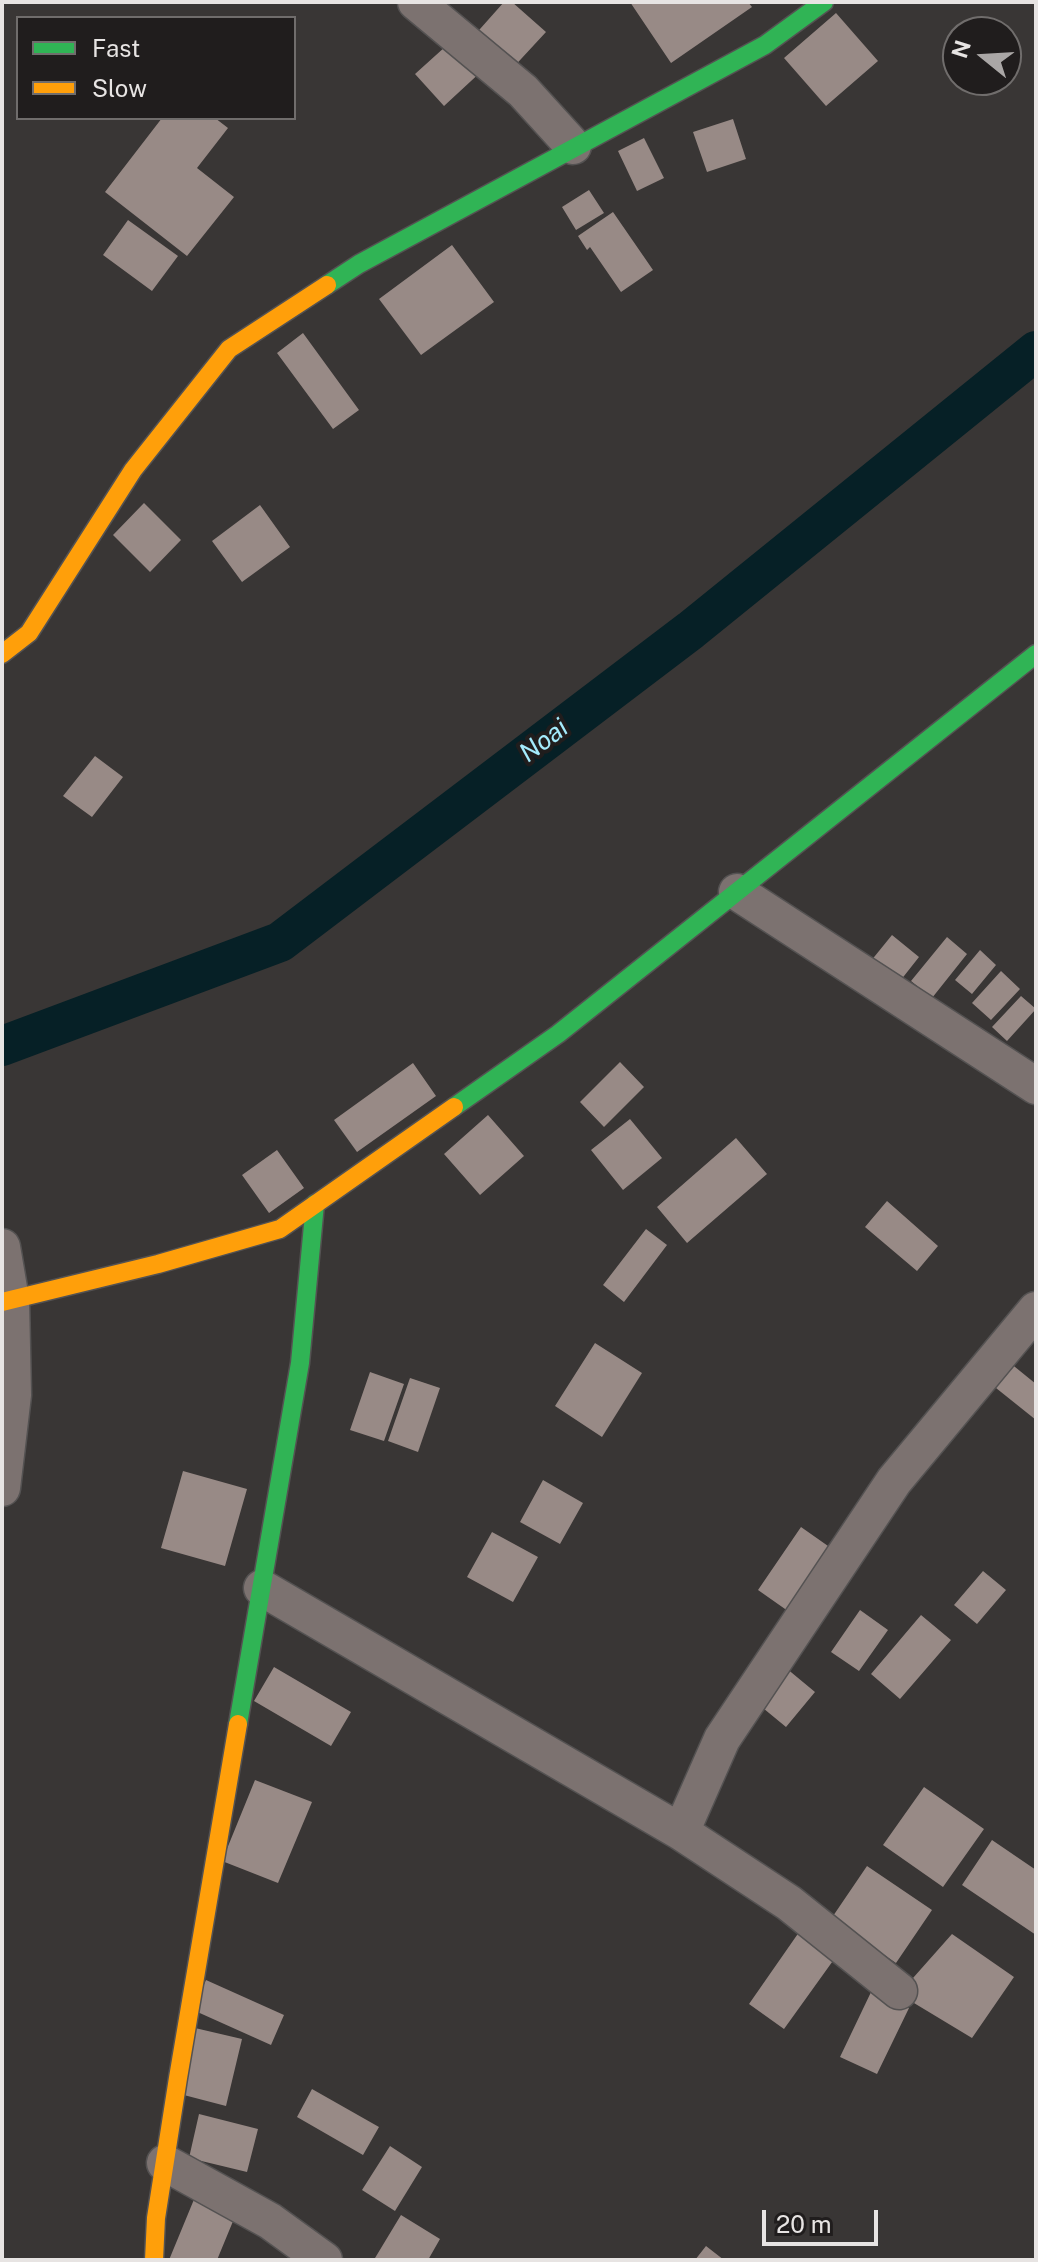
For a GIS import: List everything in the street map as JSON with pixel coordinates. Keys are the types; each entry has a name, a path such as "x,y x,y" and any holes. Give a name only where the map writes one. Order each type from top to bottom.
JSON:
{"street":[{"path":"416,2 523,91 573,146"},
{"path":"2,654 29,633 133,470 229,349 359,264 765,45 824,2"},
{"path":"7,1301 158,1264 280,1229 558,1034 1036,654"},
{"path":"737,892 1036,1086"},
{"path":"154,2260 156,2218 300,1363 315,1204"},
{"path":"2,1488 13,1395 3,1251"},
{"path":"681,1832 722,1739 894,1481 1036,1310"},
{"path":"262,1588 681,1832 789,1903 899,1991"},
{"path":"165,2163 270,2221 324,2260"}],"building":[{"path":"504,2 512,2 546,32 509,72 472,38"},
{"path":"630,2 748,2 752,7 671,63"},
{"path":"836,13 878,61 826,106 784,58"},
{"path":"456,37 484,69 444,106 415,74"},
{"path":"733,119 746,159 707,172 693,132"},
{"path":"160,120 218,120 228,128 197,168 234,197 187,256 105,192"},
{"path":"644,138 664,178 637,191 618,151"},
{"path":"589,190 604,213 576,230 562,207"},
{"path":"613,212 653,270 621,292 590,247 587,250 578,236"},
{"path":"128,220 178,256 152,291 103,255"},
{"path":"452,245 494,302 421,355 379,299"},
{"path":"303,333 359,410 333,429 277,353"},
{"path":"144,503 181,540 150,572 113,535"},
{"path":"260,505 290,547 242,582 212,541"},
{"path":"95,756 123,777 92,817 63,796"},
{"path":"892,935 919,957 893,990 866,967"},
{"path":"947,937 967,954 932,998 911,981"},
{"path":"980,950 996,965 972,994 955,980"},
{"path":"1001,971 1020,989 991,1020 972,1003"},
{"path":"1021,996 1036,1009 1007,1041 992,1027"},
{"path":"620,1062 644,1087 604,1127 580,1102"},
{"path":"413,1063 436,1096 357,1152 334,1120"},
{"path":"488,1115 524,1156 480,1195 444,1154"},
{"path":"630,1119 662,1158 623,1190 591,1150"},
{"path":"736,1138 767,1174 687,1243 657,1207"},
{"path":"277,1150 304,1188 269,1213 242,1175"},
{"path":"887,1201 938,1246 917,1271 865,1227"},
{"path":"646,1229 667,1245 624,1302 603,1285"},
{"path":"595,1343 642,1373 602,1437 555,1406"},
{"path":"1004,1358 1036,1384 1036,1420 986,1380"},
{"path":"370,1372 404,1384 384,1441 350,1430"},
{"path":"410,1378 440,1388 418,1452 388,1441"},
{"path":"183,1471 247,1489 225,1566 161,1548"},
{"path":"543,1480 583,1503 560,1544 520,1522"},
{"path":"801,1527 838,1553 795,1616 758,1590"},
{"path":"492,1532 538,1557 513,1602 467,1577"},
{"path":"983,1571 1006,1590 977,1624 954,1605"},
{"path":"860,1610 888,1630 859,1671 831,1652"},
{"path":"921,1615 951,1640 900,1699 871,1674"},
{"path":"780,1663 815,1692 786,1727 752,1699"},
{"path":"274,1667 351,1712 331,1746 254,1701"},
{"path":"255,1780 312,1802 278,1883 222,1861"},
{"path":"924,1787 984,1829 943,1887 883,1845"},
{"path":"992,1840 1036,1870 1036,1935 962,1885"},
{"path":"867,1866 932,1910 896,1963 831,1919"},
{"path":"804,1925 840,1951 784,2029 749,2004"},
{"path":"952,1934 1014,1977 972,2038 904,1997 913,1978"},
{"path":"206,1980 284,2015 271,2045 193,2010"},
{"path":"872,1990 909,2008 877,2074 840,2057"},
{"path":"195,2028 242,2039 226,2106 180,2094"},
{"path":"312,2089 379,2127 363,2155 297,2117"},
{"path":"199,2114 258,2129 247,2172 189,2158"},
{"path":"390,2146 422,2167 395,2211 362,2190"},
{"path":"195,2197 236,2214 217,2260 169,2260"},
{"path":"401,2215 440,2239 428,2260 375,2258"},
{"path":"706,2246 724,2260 695,2260"}],"waterway":[{"name":"Noai","path":"2,1046 280,942 691,630 1036,351"}],"traffic: fast":[{"path":"327,285 359,264 765,45 824,2"},
{"path":"454,1107 558,1034 1036,654"},
{"path":"238,1724 300,1363 315,1204"}],"traffic: slow":[{"path":"2,654 29,633 133,470 229,349 327,285"},
{"path":"2,1302 158,1264 280,1229 454,1107"},
{"path":"154,2260 156,2218 238,1724"}]}
